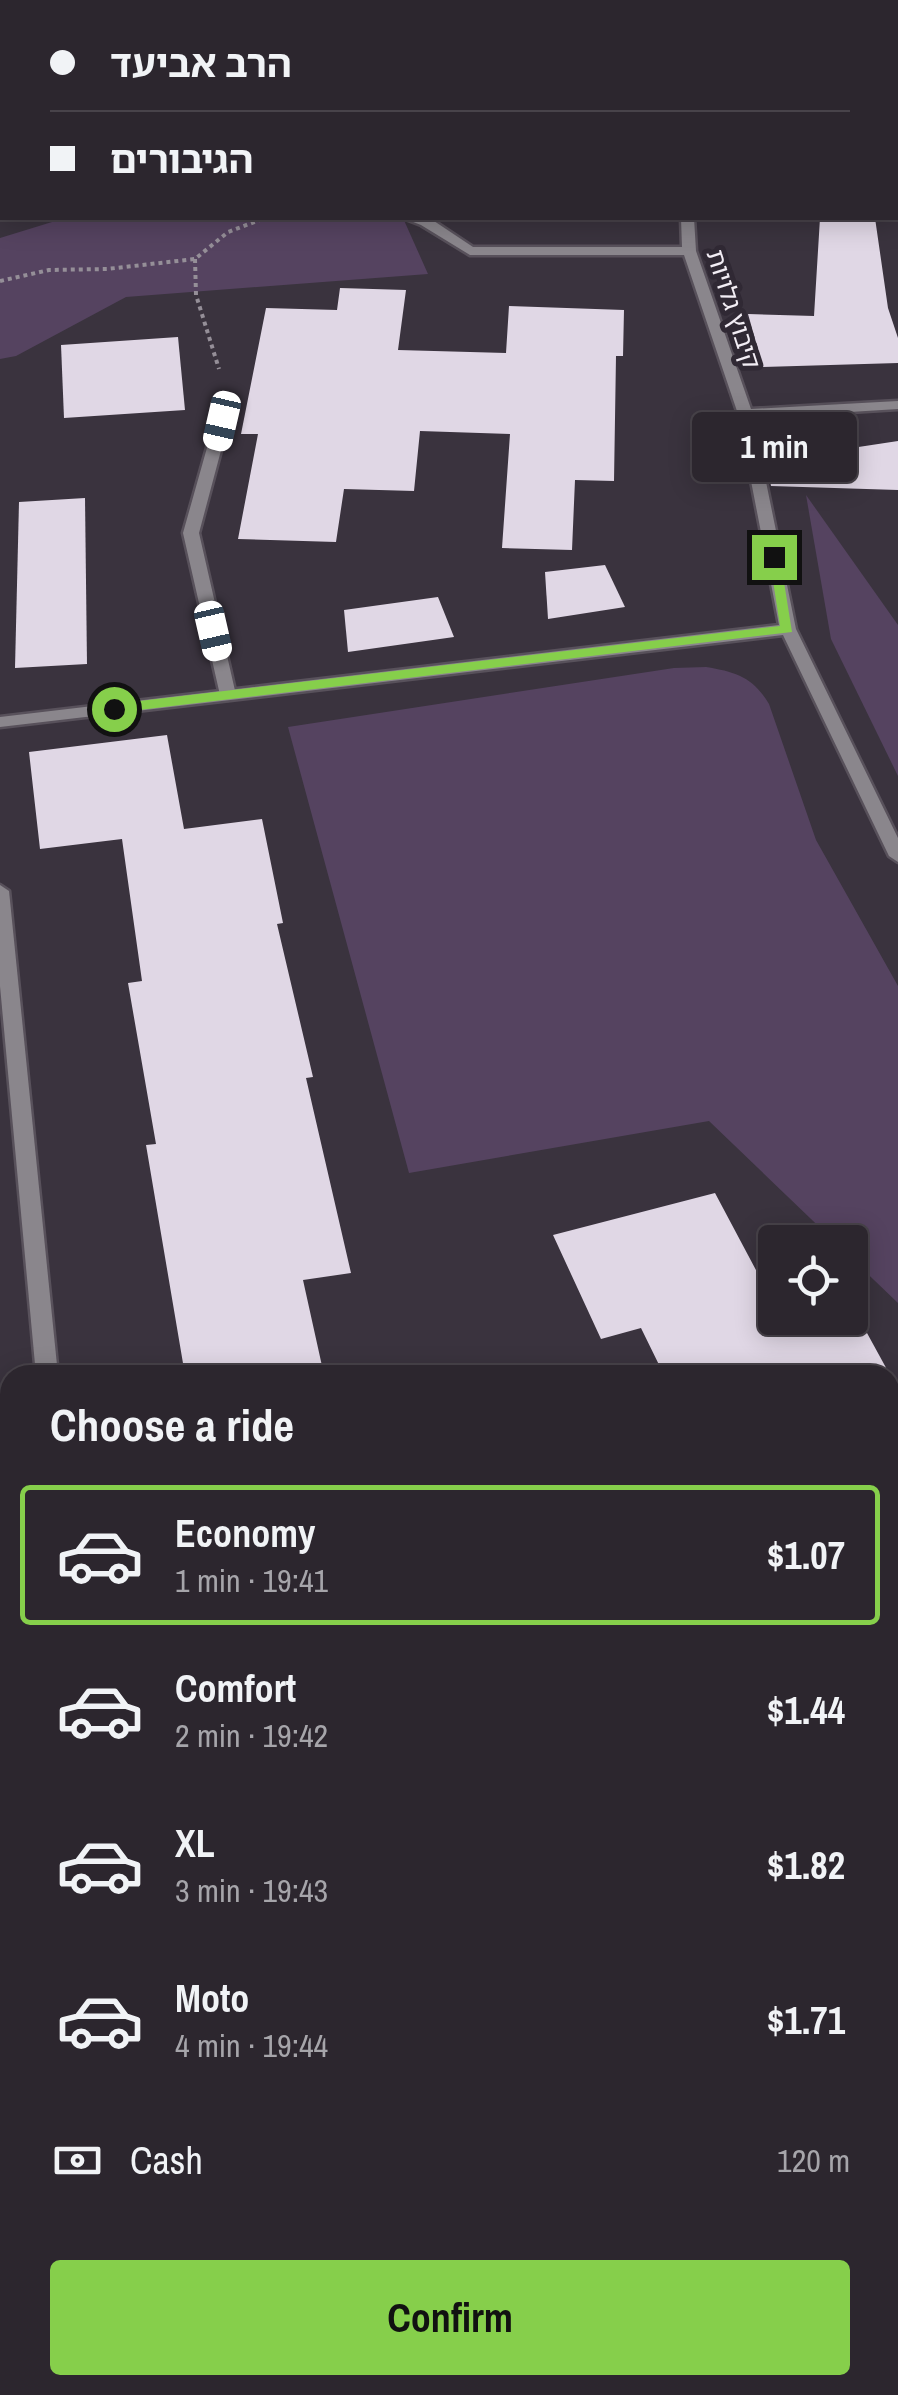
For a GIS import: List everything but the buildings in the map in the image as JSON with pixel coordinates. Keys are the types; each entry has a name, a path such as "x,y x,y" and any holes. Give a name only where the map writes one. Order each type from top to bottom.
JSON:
{"street":[{"path":"426,220 470,251 689,252"},
{"name":"קיבוץ גלויות","path":"688,220 689,252 745,414 788,629 898,856"},
{"path":"228,398 191,533 228,696"},
{"path":"745,414 898,405"},
{"path":"0,722 788,629"},
{"path":"0,891 46,1365"}],"path":[{"path":"0,281 49,270 107,269 195,259 228,232 260,220"},
{"path":"195,259 196,295 228,398"}],"shaded area":[{"path":"58,220 404,220 428,274 126,297 16,356 0,359 0,238"},
{"path":"806,495 898,625 898,776 831,639"},
{"path":"706,667 743,677 769,704 816,840 898,986 898,1303 868,1274 868,1225 817,1225 709,1121 409,1173 288,727 674,668"}],"route":[{"path":"114,709 788,629 774,557"}]}
